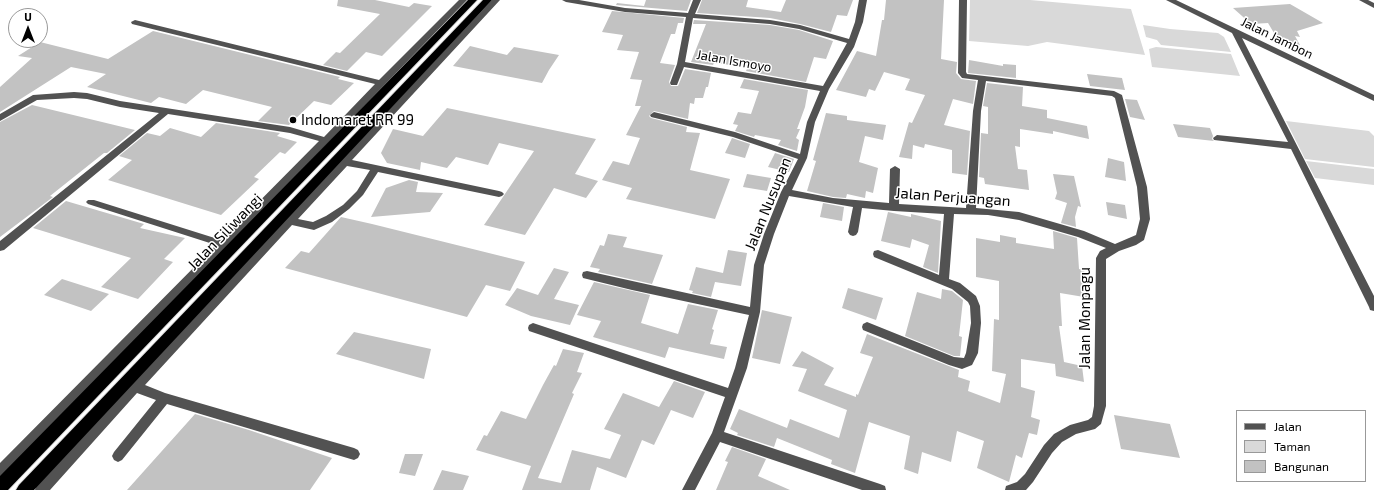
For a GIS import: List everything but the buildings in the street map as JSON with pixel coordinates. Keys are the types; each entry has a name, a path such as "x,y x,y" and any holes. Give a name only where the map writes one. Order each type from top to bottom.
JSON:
{"highway":[{"name":"Jalan Siliwangi","path":"0,487 243,231 473,0"},
{"name":"Jalan Siliwangi","path":"24,490 488,0"}],"street":[{"path":"0,472 223,244 243,231 325,140 463,0"},
{"path":"42,490 136,386 496,0"},
{"path":"566,0 621,9 787,24 851,42"},
{"name":"Jalan Ismoyo","path":"697,0 690,16 681,64 825,89"},
{"name":"Jalan Nusupan","path":"688,490 717,435 741,368 755,312 759,265 769,234 786,192 803,158 810,122 825,89 851,42 859,22 863,0"},
{"name":"Jalan Monpagu","path":"963,0 962,73 965,76 1109,93 1119,97 1142,187 1145,219 1140,237 1104,254 1100,263 1100,406 1097,420 1091,425 1074,429 1058,438 1048,449 1029,478 1021,486 1011,490"},
{"name":"Jalan Jambon","path":"1170,0 1374,98"},
{"path":"1363,0 1374,6"},
{"path":"135,22 380,83"},
{"path":"1234,31 1294,146 1374,308"},
{"path":"674,83 681,64"},
{"path":"971,211 977,111 982,78"},
{"path":"0,118 36,97 74,95 87,96 120,104 290,130 325,140"},
{"path":"0,247 166,111"},
{"path":"654,115 735,135 803,158"},
{"path":"1217,138 1294,146"},
{"path":"345,162 499,194"},
{"path":"291,220 314,226 329,219 346,207 360,193 376,168"},
{"path":"894,208 895,169"},
{"name":"Jalan Perjuangan","path":"786,192 833,201 894,208 1004,214 1036,220 1081,234 1115,248"},
{"path":"91,202 223,244"},
{"path":"853,232 858,204"},
{"path":"944,281 949,211"},
{"path":"867,327 953,362 962,364 968,362 972,353 976,323 975,306 972,300 956,286 878,254"},
{"path":"587,275 755,312"},
{"path":"533,328 732,394"},
{"path":"136,386 165,398 354,454"},
{"path":"118,456 165,398"},
{"path":"717,435 880,490"}],"green space":[{"path":"970,0 1030,0 1131,9 1145,55 1047,42 1028,46 969,41"},
{"path":"1143,25 1218,33 1224,37 1231,52 1161,45 1157,40 1146,37"},
{"path":"1156,47 1231,54 1240,76 1152,67 1149,49"},
{"path":"1286,121 1369,131 1374,136 1374,167 1305,159"},
{"path":"1306,161 1374,169 1374,185 1315,178"}],"place":[{"name":"Indomaret RR 99","path":"293,120"}]}
